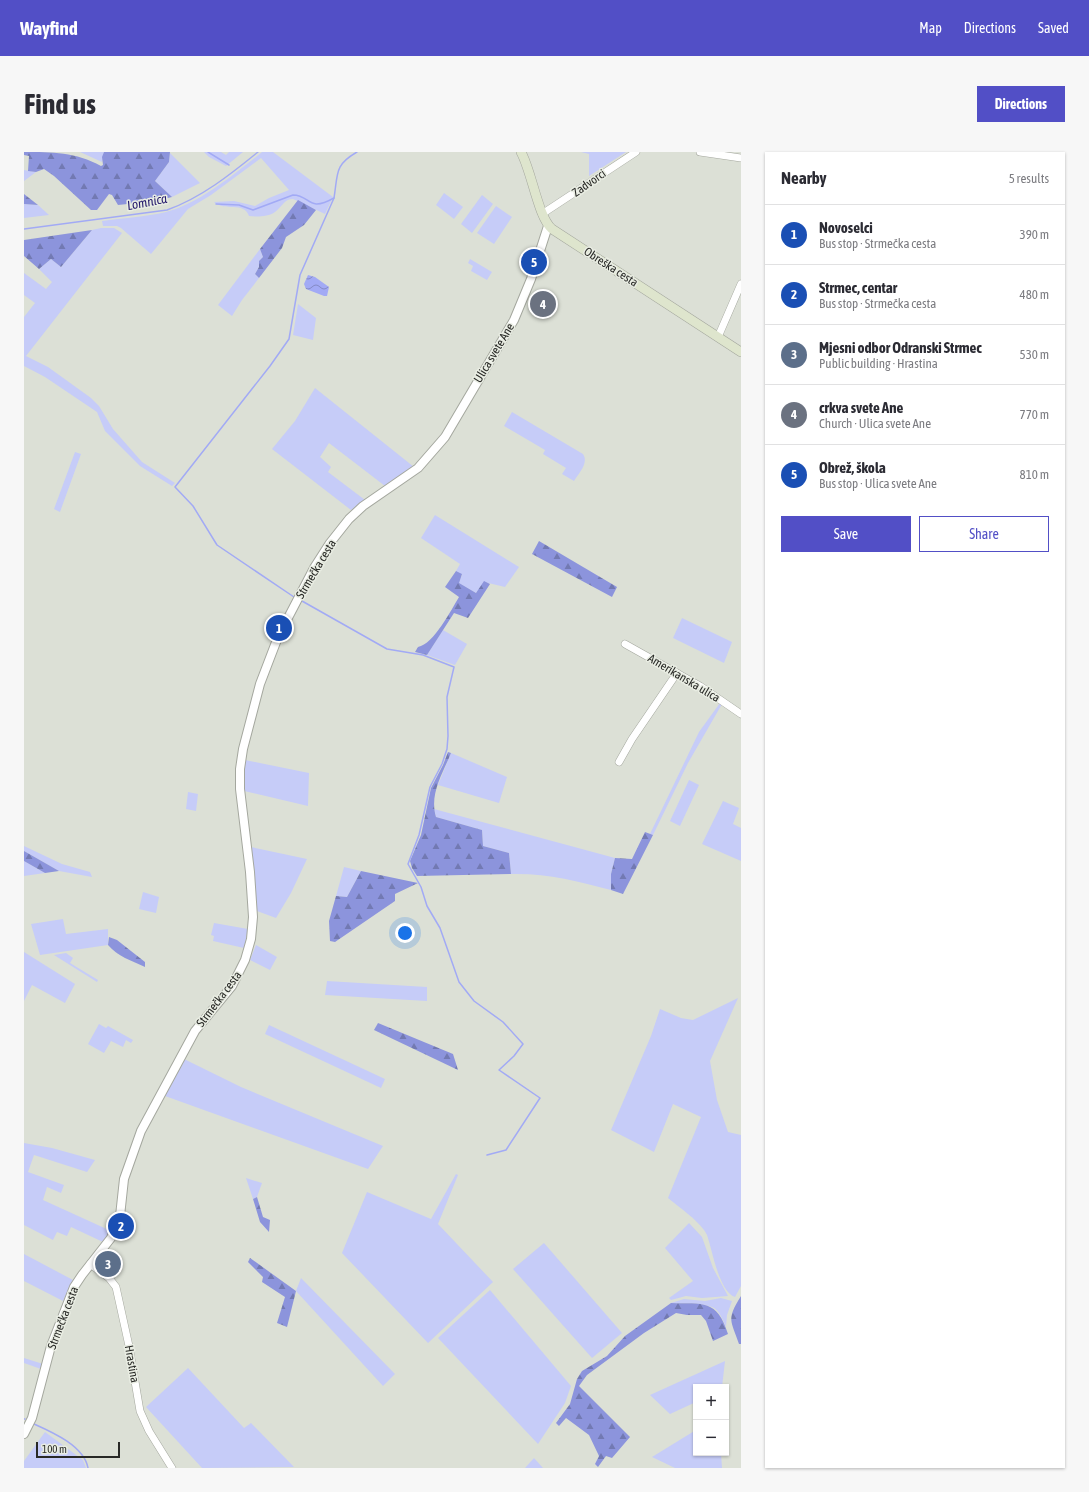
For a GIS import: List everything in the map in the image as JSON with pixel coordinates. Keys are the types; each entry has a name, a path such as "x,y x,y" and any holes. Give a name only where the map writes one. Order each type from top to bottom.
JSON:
{"main road":[{"path":"521,152 530,171 542,214 548,226"},
{"name":"Obreška cesta","path":"548,226 741,352"}],"street":[{"name":"Zadvorci","path":"542,214 636,152"},
{"path":"700,152 741,158"},
{"name":"Ulica svete Ane","path":"418,468 444,437 514,320 529,284 548,226"},
{"path":"718,337 741,284"},
{"name":"Strmečka cesta","path":"24,1434 32,1418 46,1362 61,1317 74,1287 111,1238 116,1228 127,1166 148,1116 195,1031 232,986 245,960 252,932 253,907 240,789 240,769 258,690 276,643 314,568 330,543 349,519 362,506 418,468"},
{"name":"Amerikanska ulica","path":"626,644 677,673 741,714"},
{"path":"619,762 632,739 677,673"},
{"name":"Hrastina","path":"90,1264 109,1278 116,1287 129,1346 140,1411 172,1468"}],"shaded area":[{"path":"80,152 104,152 102,162"},
{"path":"204,152 221,152 226,155 229,152 243,152 226,166 209,157"},
{"path":"262,152 273,152 333,197 325,214 293,199 287,200 272,214 266,216 249,216 243,209 218,205 214,202 234,201 255,206 269,198 289,190 261,158 211,195 188,209 151,254 121,228 117,226 103,226 102,221 158,214 179,208 217,187"},
{"path":"581,152 626,152 589,176 589,154"},
{"path":"170,153 200,183 172,197 155,181 169,162"},
{"path":"24,170 36,172 24,181"},
{"path":"444,193 463,207 454,219 436,205"},
{"path":"482,195 493,204 472,233 461,224"},
{"path":"24,204 38,205 49,215 24,218"},
{"path":"496,206 512,217 494,244 477,233"},
{"path":"114,228 122,233 26,356 48,367 91,398 99,406 113,429 142,462 175,483 172,486 140,466 105,431 97,412 45,377 24,366 24,317 35,303 24,295 24,273 46,289 52,282 39,269 51,259 61,267 92,230"},
{"path":"260,249 263,257 259,261 259,267 255,274 259,278 232,316 218,305"},
{"path":"470,259 492,272 487,280 471,271 473,266 468,263"},
{"path":"298,304 316,318 313,340 293,335"},
{"path":"315,388 414,467 385,486 329,443 320,457 331,467 328,472 365,500 351,510 272,449 295,421"},
{"path":"512,412 583,454 585,457 584,464 574,481 562,474 566,468 543,454 545,450 504,426"},
{"path":"75,452 81,454 60,512 54,509"},
{"path":"435,515 519,567 505,587 484,582 476,593 458,583 462,575 456,571 460,564 421,538"},
{"path":"682,618 732,642 724,663 673,638"},
{"path":"443,630 467,644 455,665 427,655"},
{"path":"720,703 722,704 688,763 653,835 650,834 699,732"},
{"path":"451,753 507,777 499,803 438,785"},
{"path":"245,760 309,773 308,806 244,791"},
{"path":"689,780 699,785 680,826 670,821"},
{"path":"188,792 198,794 196,811 186,809"},
{"path":"723,801 739,808 733,824 741,828 741,861 702,844"},
{"path":"434,809 615,858 611,874 611,890 549,876 511,874 509,853 483,846 482,830 436,817"},
{"path":"24,846 62,864 90,872 92,877 59,871 24,851"},
{"path":"251,847 307,859 291,893 276,918 257,911"},
{"path":"24,861 45,873 24,876"},
{"path":"344,867 361,871 347,897 336,896"},
{"path":"143,892 159,897 156,913 139,909"},
{"path":"63,919 66,934 108,929 108,945 40,955 31,924"},
{"path":"214,923 248,929 244,948 213,941 214,936 211,935"},
{"path":"256,945 277,957 270,970 250,960"},
{"path":"24,952 75,984 65,1003 32,985 24,1001"},
{"path":"66,953 73,958 70,963 98,980 97,982 54,955"},
{"path":"327,981 427,987 427,1001 325,995"},
{"path":"738,998 710,1061 717,1100 728,1132 741,1135 741,1286 735,1297 729,1293 720,1279 707,1235 704,1230 690,1215 668,1198 701,1117 673,1104 654,1152 611,1130 651,1036 660,1009 681,1018 693,1020"},
{"path":"99,1024 106,1028 108,1026 133,1040 131,1043 126,1040 123,1047 111,1041 104,1053 88,1044"},
{"path":"269,1025 385,1079 381,1088 265,1034"},
{"path":"184,1059 241,1087 383,1146 368,1169 165,1096"},
{"path":"24,1143 52,1148 95,1160 87,1172 34,1155 28,1172 64,1185 61,1193 47,1187 43,1200 111,1231 103,1242 71,1227 67,1236 57,1232 53,1240 24,1225"},
{"path":"456,1174 458,1175 438,1224 493,1282 428,1343 342,1253 367,1192 431,1219"},
{"path":"246,1178 262,1183 257,1197 253,1199"},
{"path":"689,1223 702,1237 713,1268 728,1296 702,1298 686,1296 671,1300 669,1298 693,1281 665,1248"},
{"path":"544,1243 622,1333 592,1358 513,1269"},
{"path":"24,1254 73,1280 63,1301 24,1281"},
{"path":"301,1278 395,1374 383,1386 296,1291"},
{"path":"490,1290 571,1386 565,1403 538,1444 438,1338"},
{"path":"721,1298 732,1301 727,1315 726,1327 719,1313 712,1307 687,1303 671,1303 684,1299 705,1301"},
{"path":"24,1358 43,1364 41,1369 24,1363"},
{"path":"725,1361 722,1384 693,1384 693,1403 670,1414 650,1395"},
{"path":"188,1368 244,1428 251,1423 294,1467 202,1468 146,1407"},
{"path":"45,1432 83,1460 86,1468 24,1468 24,1461"},
{"path":"693,1432 693,1456 721,1456 722,1468 675,1468 652,1457"},
{"path":"534,1458 543,1468 525,1468"}],"green space":[{"path":"24,152 73,155 92,161 101,166 103,165 102,157 104,152 170,152 169,162 155,181 172,197 156,201 118,205 112,195 109,194 97,210 91,210 54,176 44,169 36,172 28,171 29,156 24,155"},
{"path":"24,194 38,205 24,204"},
{"path":"298,200 316,210 304,225 286,237 282,248 259,278 255,274 259,267 259,261 263,257 260,249"},
{"path":"92,230 61,267 51,259 39,269 24,256 24,240"},
{"path":"539,541 617,587 612,597 532,554"},
{"path":"456,571 462,574 459,583 476,593 484,581 490,584 468,618 454,613 427,655 415,652 418,647 424,645 436,633 459,597 445,587"},
{"path":"448,752 451,753 438,784 434,800 436,817 482,830 483,846 509,853 511,874 417,876 412,868 410,861 421,835 431,788"},
{"path":"645,832 653,835 623,894 611,890 611,874 615,858 632,859"},
{"path":"24,851 59,871 45,873 24,861"},
{"path":"361,871 418,883 395,894 395,901 335,942 330,941 329,921 336,896 347,897"},
{"path":"109,937 117,940 145,962 145,967 125,958 112,949 108,945"},
{"path":"378,1023 453,1054 458,1070 374,1030"},
{"path":"257,1197 263,1217 270,1220 269,1232 260,1222 253,1199"},
{"path":"250,1258 296,1291 287,1327 277,1323 285,1297 262,1282 263,1277 248,1262"},
{"path":"741,1296 741,1344 739,1344 731,1320 733,1310"},
{"path":"671,1303 700,1304 714,1309 724,1323 728,1334 713,1341 706,1321 701,1315 676,1313 644,1333 587,1375 579,1386 630,1437 612,1458 606,1456 598,1467 595,1464 599,1456 589,1435 566,1418 559,1426 556,1423 570,1404 577,1379 582,1371 607,1356 625,1336"}],"water":[{"path":"308,275 315,277 329,287 327,296 306,289 304,284"}],"waterway":[{"path":"208,152 229,165"},
{"name":"Lomnica","path":"24,229 167,210 204,192 258,152"},
{"path":"216,204 239,205 253,210 293,195 299,196 314,204 325,202 334,198 338,171 344,161 357,152"},
{"path":"294,597 217,545 193,506 175,487 270,366 289,339 300,275 334,198"},
{"path":"302,601 387,649 423,655 454,667 447,697 447,749 442,764 430,787 419,835 408,864 421,887 427,906 440,928 459,982 474,1001 503,1022 523,1044 514,1056 499,1070 540,1098 506,1150 487,1155"},
{"path":"34,1424 58,1436 74,1447 85,1460 88,1468"}],"place":[{"name":"Obrež, škola","path":"534,262"},
{"name":"crkva svete Ane","path":"543,304"},
{"name":"Novoselci","path":"279,628"},
{"name":"Strmec, centar","path":"121,1226"},
{"name":"Mjesni odbor Odranski Strmec","path":"108,1264"}]}
